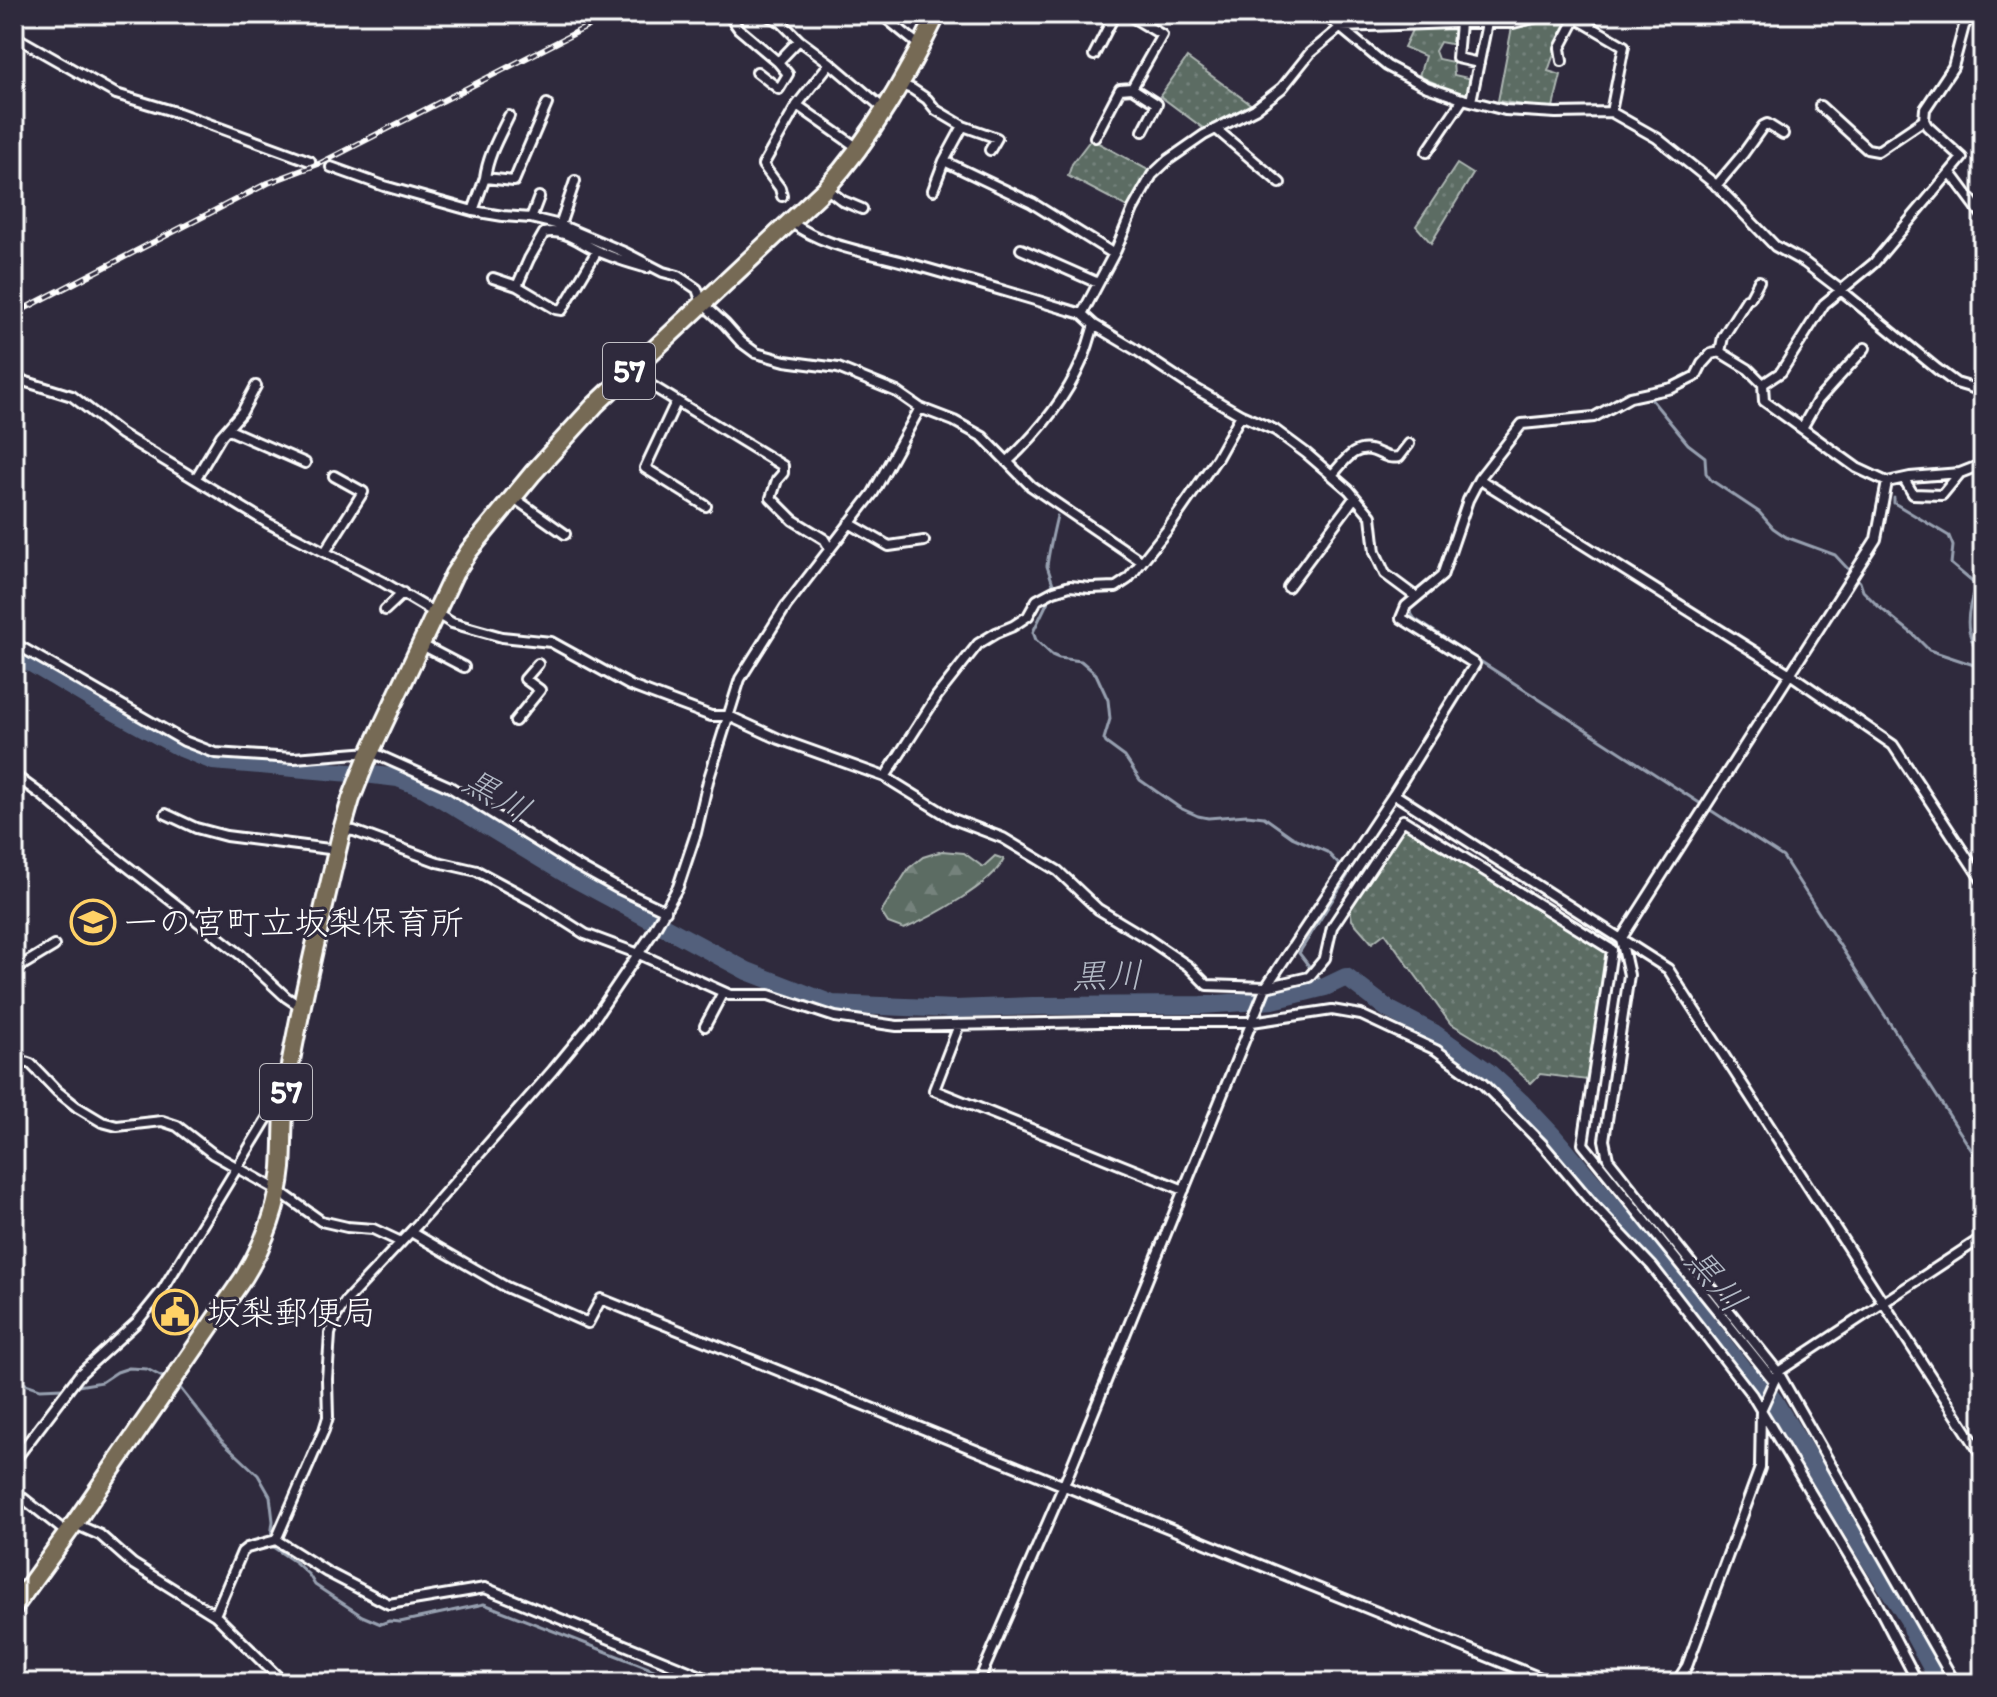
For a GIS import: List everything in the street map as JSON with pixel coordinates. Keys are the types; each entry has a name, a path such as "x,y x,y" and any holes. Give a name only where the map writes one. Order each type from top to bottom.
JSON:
{"highway":[{"name":"57","path":"14,1607 254,1260 269,1230 279,1191 286,1087 342,830 368,756 454,574 552,451 633,368 826,188 884,109 937,14"}],"street":[{"path":"728,14 739,29 788,74 779,89 757,72"},
{"path":"765,14 781,22 884,109"},
{"path":"881,14 920,46"},
{"path":"1094,55 1115,14"},
{"path":"1127,14 1140,17 1162,35 1132,88"},
{"path":"1324,14 1387,66 1427,87 1505,110 1611,112 1657,138 1716,186 1775,246 1804,262 1956,383 1983,391"},
{"path":"1082,314 1152,175 1204,135 1255,109 1282,88 1310,53 1341,27 1513,23 1549,14"},
{"path":"1763,384 1781,372 1824,304 1874,263 1962,158 1924,120 1925,109 1953,67 1964,26 1972,14"},
{"path":"1562,61 1560,48 1573,16 1624,46 1611,112"},
{"path":"1460,23 1457,58 1479,63"},
{"path":"1427,152 1467,100 1487,23"},
{"path":"14,36 116,94 179,113 310,161"},
{"path":"778,62 799,40"},
{"path":"782,196 780,188 763,165 797,105 830,63"},
{"path":"898,84 912,89 936,110 963,126 997,138 990,150"},
{"path":"1095,137 1120,89 1132,88 1157,104 1143,131"},
{"path":"485,178 514,181 547,104"},
{"path":"797,105 858,148"},
{"path":"1820,106 1872,151 1878,151 1924,120"},
{"path":"473,211 491,152 509,116"},
{"path":"1716,186 1763,126 1767,124 1783,134"},
{"path":"933,190 963,126"},
{"path":"1216,129 1280,183"},
{"path":"944,161 1032,203 1114,254"},
{"path":"331,167 384,186 473,211 560,225 663,272"},
{"path":"1951,173 1983,216"},
{"path":"560,225 575,181"},
{"path":"826,188 843,201 862,209"},
{"path":"531,218 539,197"},
{"path":"790,221 813,236 841,247 910,263 1082,314 1094,325 1189,385 1241,415 1275,430 1332,475 1371,516 1375,552 1385,574 1416,597"},
{"path":"517,286 544,233 554,230 597,251 678,276 697,289 702,303 756,353 785,361 838,368 897,392 920,408 954,421 983,437 1031,486 1141,561"},
{"path":"1021,249 1098,283"},
{"path":"493,278 517,286 562,310 597,251"},
{"path":"1720,352 1723,337 1759,281"},
{"path":"1007,462 1028,443 1074,378 1094,325"},
{"path":"1802,428 1818,400 1865,348"},
{"path":"978,1683 1064,1485 1266,987 1394,794 1475,664 1401,618 1406,606 1442,576 1468,500 1479,479 1522,424 1594,417 1630,397 1672,388 1696,376 1711,354 1720,352 1748,369 1763,384 1764,401 1857,468 1887,482 1960,473 1983,464"},
{"path":"633,368 676,402 783,466 783,473 771,498 793,520 824,539 829,547"},
{"path":"14,372 20,380 72,396 121,434 268,523 403,593 452,623 502,637 551,642 631,686 711,716 729,716 779,739 885,777 953,819 1003,838 1058,871 1098,909 1188,966 1207,985 1266,987 1309,977 1325,958 1332,927 1403,820 1612,950 1583,1144 1776,1377"},
{"path":"196,478 221,436 242,412 256,386"},
{"path":"676,402 645,468 706,506"},
{"path":"276,1540 328,1417 327,1379 332,1325 346,1301 411,1232 582,1035 639,954 666,911 685,866 740,679 786,606 873,493 920,408"},
{"path":"885,777 937,696 978,644 1028,616 1037,600 1054,591 1070,586 1116,587 1128,579 1217,458 1241,415"},
{"path":"227,429 305,463"},
{"path":"1332,475 1352,453 1361,449 1372,450 1390,459 1399,457 1409,444"},
{"path":"1904,479 1913,494 1942,495 1960,473"},
{"path":"325,552 363,492 334,476"},
{"path":"1479,479 1790,674 1893,745 1983,882"},
{"path":"1887,482 1876,539 1621,939 1629,975 1604,1140 1608,1159 1776,1377 1955,1683"},
{"path":"1288,587 1355,497"},
{"path":"514,498 565,534"},
{"path":"849,523 889,546 924,541"},
{"path":"385,610 403,593"},
{"path":"14,643 184,741 215,753 294,758 368,756 450,787 572,863 666,911"},
{"path":"420,644 464,667"},
{"path":"515,721 540,690 525,679 538,664"},
{"path":"14,775 241,955 302,1008"},
{"path":"1394,794 1668,969 1983,1457"},
{"path":"166,814 196,828 226,836 337,850"},
{"path":"342,830 354,831 426,858 477,871 585,934 639,954 730,995 769,995 835,1017 897,1026 1252,1022 1332,1010 1361,1015 1436,1050 1483,1084 1543,1145 1591,1202 1652,1266 1752,1395 1875,1600 1918,1683"},
{"path":"14,970 54,946"},
{"path":"719,1023 707,1022 723,992"},
{"path":"959,1025 934,1090 1184,1190"},
{"path":"14,1058 31,1064 57,1091 102,1122 117,1126 162,1121 177,1126 213,1154 279,1191 321,1221 373,1229 401,1242"},
{"path":"14,1461 80,1374 137,1322 162,1291 286,1087"},
{"path":"411,1232 491,1279 588,1323 601,1299 1553,1683"},
{"path":"1676,1683 1687,1666 1760,1468 1761,1410 1776,1377 1882,1302 1983,1237"},
{"path":"14,1288 17,1289 14,1295"},
{"path":"14,1491 70,1529 100,1535 133,1564 215,1615 287,1683"},
{"path":"215,1615 242,1552 276,1540 327,1572 389,1604 485,1588 718,1683"}],"green space":[{"path":"1561,15 1571,19 1548,71 1561,75 1553,107 1498,101 1512,27 1527,26"},
{"path":"1457,27 1456,45 1440,42 1435,51 1438,59 1453,62 1454,75 1472,79 1468,95 1419,76 1425,56 1404,47 1412,30"},
{"path":"1187,58 1253,106 1207,131 1160,96"},
{"path":"1091,139 1152,172 1129,208 1068,176 1072,164"},
{"path":"1457,164 1473,174 1431,243 1416,226"},
{"path":"1405,825 1609,952 1587,1080 1540,1074 1531,1083 1493,1049 1450,1023 1385,933 1372,943 1352,920 1350,909"},
{"path":"942,851 964,853 983,867 995,856 1004,859 987,879 944,909 904,929 888,923 881,912 909,868 923,857"}],"waterway":[{"path":"1651,399 1688,444 1705,457 1706,473 1711,480 1759,512 1786,537 1835,555 1860,582 1863,591 1929,650 1983,668"},
{"path":"1894,498 1894,503 1949,536 1953,546 1951,564 1976,585 1968,619 1977,664"},
{"path":"1052,589 1047,566 1057,516"},
{"path":"1050,597 1033,632 1036,640 1052,655 1081,661 1096,674 1108,700 1110,719 1104,739 1125,757 1140,780 1180,808 1198,816 1264,817 1292,837 1327,852 1341,867"},
{"path":"1410,612 1415,619 1783,857 1983,1168"},
{"name":"黒川","path":"14,653 181,748 213,761 398,778 424,788 568,875 747,971 832,1004 955,1009 1202,1005 1273,1000 1325,987 1346,977 1388,1009 1434,1033 1487,1071 1522,1103 1675,1280 1744,1371 1760,1383 1774,1401 1909,1620 1940,1683"},
{"path":"1325,987 1299,953 1348,875 1346,873"},
{"path":"72,1387 102,1382 129,1368 147,1369 166,1379"},
{"path":"14,1380 40,1389 64,1388"},
{"path":"175,1385 221,1440 258,1475 270,1496 273,1521 270,1545 295,1562 315,1585 362,1616 381,1624 484,1604 687,1683"},
{"path":"14,1679 39,1683"}],"tunnel":[{"path":"310,161 331,167"}],"railway":[{"path":"14,314 268,183 321,163 612,14"}],"place":[{"name":"一の宮町立坂梨保育所","path":"93,922"},
{"name":"坂梨郵便局","path":"175,1312"}]}
